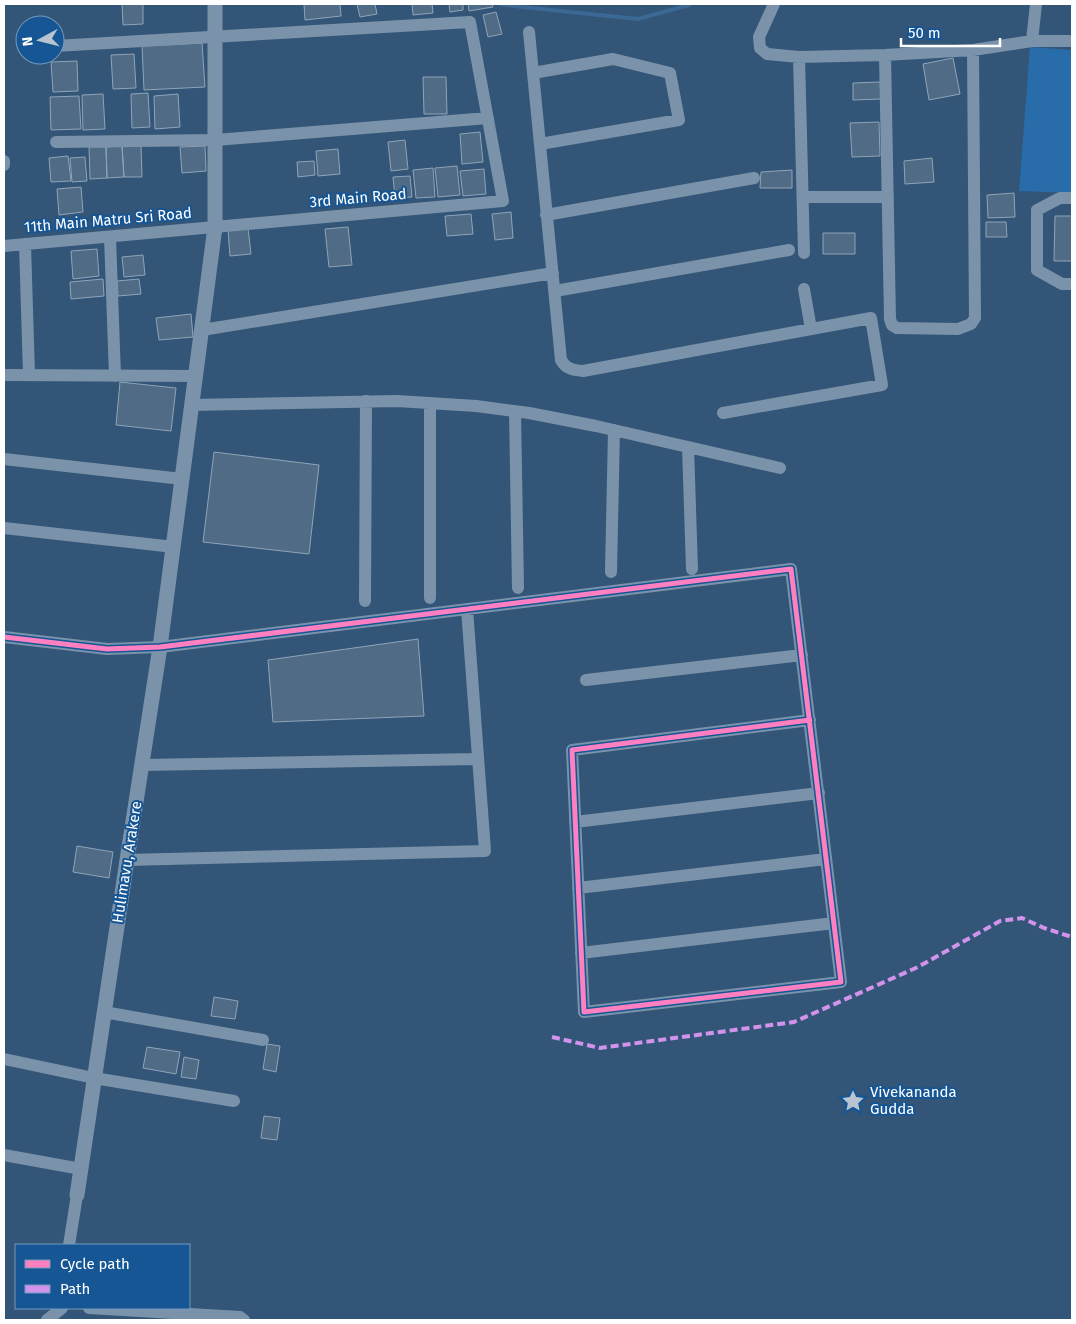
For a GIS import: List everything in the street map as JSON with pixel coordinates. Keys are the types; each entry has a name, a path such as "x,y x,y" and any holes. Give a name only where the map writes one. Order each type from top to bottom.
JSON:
{"street":[{"name":"Hulimavu, Arakere","path":"69,1244 126,860 160,647 215,227 215,4"},
{"path":"774,4 759,37 760,48 767,54 799,57 884,55 973,50 1032,42 1072,41"},
{"path":"1032,42 1036,4"},
{"path":"56,142 215,140 488,118 470,22 65,45"},
{"path":"529,32 561,360 564,365 572,370 583,371 871,318 882,385 723,413"},
{"path":"884,55 890,320 892,325 897,328 958,329 971,324 975,318 973,50"},
{"path":"799,57 804,253"},
{"path":"533,73 613,59 670,73 679,120 540,144"},
{"name":"3rd Main Road","path":"215,227 503,201 488,118"},
{"path":"546,215 754,178"},
{"path":"803,197 888,197"},
{"path":"1072,198 1060,198 1037,210 1037,270 1062,284 1072,284"},
{"name":"11th Main Matru Sri Road","path":"4,246 215,227"},
{"path":"110,237 116,376"},
{"path":"25,244 29,375"},
{"path":"554,291 789,250"},
{"path":"202,330 553,273"},
{"path":"804,289 811,328"},
{"path":"4,375 196,376"},
{"path":"365,601 366,401"},
{"path":"191,405 398,401 476,406 515,411 614,430 780,468"},
{"path":"430,403 430,598"},
{"path":"515,411 518,588"},
{"path":"612,572 614,430"},
{"path":"688,447 692,569"},
{"path":"4,459 182,479"},
{"path":"4,528 174,547"},
{"path":"4,638 107,649 160,647 791,569 802,655 819,793 841,982 584,1012 572,750 810,720"},
{"path":"126,860 484,851 467,609"},
{"path":"586,680 802,655"},
{"path":"142,765 477,759"},
{"path":"575,822 819,793"},
{"path":"578,888 826,859"},
{"path":"581,953 834,923"},
{"path":"104,1012 263,1040"},
{"path":"4,1059 94,1078 234,1102"},
{"path":"4,1155 81,1168"},
{"path":"47,1320 61,1309"},
{"path":"106,1309 240,1317 244,1320"}],"shaded area":[{"path":"1030,47 1072,50 1072,193 1019,191"}],"building":[{"path":"122,4 143,4 143,24 123,25"},
{"path":"304,4 340,4 341,16 305,20"},
{"path":"357,4 375,4 377,14 360,17"},
{"path":"412,4 432,4 433,13 413,15"},
{"path":"449,4 463,4 463,10 450,12"},
{"path":"468,4 492,4 493,7 469,11"},
{"path":"496,12 502,34 488,37 483,15"},
{"path":"202,43 205,87 144,90 142,46"},
{"path":"134,54 136,88 113,89 111,55"},
{"path":"953,58 960,94 929,100 923,64"},
{"path":"65,61 77,61 78,91 53,92 51,65 65,65"},
{"path":"423,77 446,77 447,114 424,114"},
{"path":"880,82 881,99 853,100 853,83"},
{"path":"148,93 150,127 132,128 131,94"},
{"path":"103,94 105,129 83,130 82,95"},
{"path":"178,94 180,127 155,129 154,96"},
{"path":"79,96 81,129 51,130 50,97"},
{"path":"879,122 880,156 852,157 850,123"},
{"path":"480,132 483,162 462,164 460,134"},
{"path":"405,140 408,169 391,171 388,142"},
{"path":"141,145 142,177 124,177 122,146"},
{"path":"122,146 124,177 107,178 106,147"},
{"path":"205,146 206,171 182,173 180,147"},
{"path":"89,147 106,147 107,178 90,179"},
{"path":"338,149 340,174 318,176 316,151"},
{"path":"68,156 71,181 51,182 49,158"},
{"path":"85,157 87,181 72,182 70,158"},
{"path":"932,158 934,182 905,184 904,161"},
{"path":"314,161 315,175 298,177 297,162"},
{"path":"457,166 460,195 438,197 435,168"},
{"path":"433,168 435,197 416,198 413,170"},
{"path":"484,169 486,194 463,196 460,171"},
{"path":"792,170 792,188 760,188 761,172"},
{"path":"410,176 412,197 395,198 393,177"},
{"path":"81,187 83,212 59,215 57,189"},
{"path":"1014,193 1015,217 988,218 987,195"},
{"path":"511,212 513,238 495,240 492,214"},
{"path":"471,214 473,234 447,236 445,216"},
{"path":"1055,216 1072,216 1072,261 1054,261"},
{"path":"986,222 1006,222 1007,237 986,237"},
{"path":"348,227 352,265 329,267 325,229"},
{"path":"248,228 251,254 230,256 228,230"},
{"path":"823,233 855,233 855,254 823,254"},
{"path":"97,249 99,276 73,279 71,251"},
{"path":"143,255 145,275 124,277 122,257"},
{"path":"103,279 104,296 71,299 70,282"},
{"path":"139,279 141,294 118,296 117,281"},
{"path":"191,314 193,337 159,340 156,318"},
{"path":"120,382 176,388 171,431 116,425"},
{"path":"214,452 319,465 309,554 203,542"},
{"path":"418,639 424,716 273,722 268,660"},
{"path":"77,846 113,852 109,878 73,872"},
{"path":"214,997 238,1001 235,1019 211,1016"},
{"path":"267,1044 280,1046 276,1072 263,1069"},
{"path":"147,1047 180,1052 176,1074 143,1068"},
{"path":"184,1057 199,1060 196,1079 181,1077"},
{"path":"264,1116 280,1118 277,1140 261,1138"}],"waterway":[{"path":"500,4 638,19 689,5"}],"marked path":[{"path":"552,1037 600,1048 794,1022 918,967 1000,921 1022,918 1044,928 1072,937"}],"cycle path":[{"path":"4,637 107,649 160,647 791,569 841,982 584,1012 572,750 810,720"}],"place":[{"name":"Vivekananda Gudda","path":"853,1101"}]}
